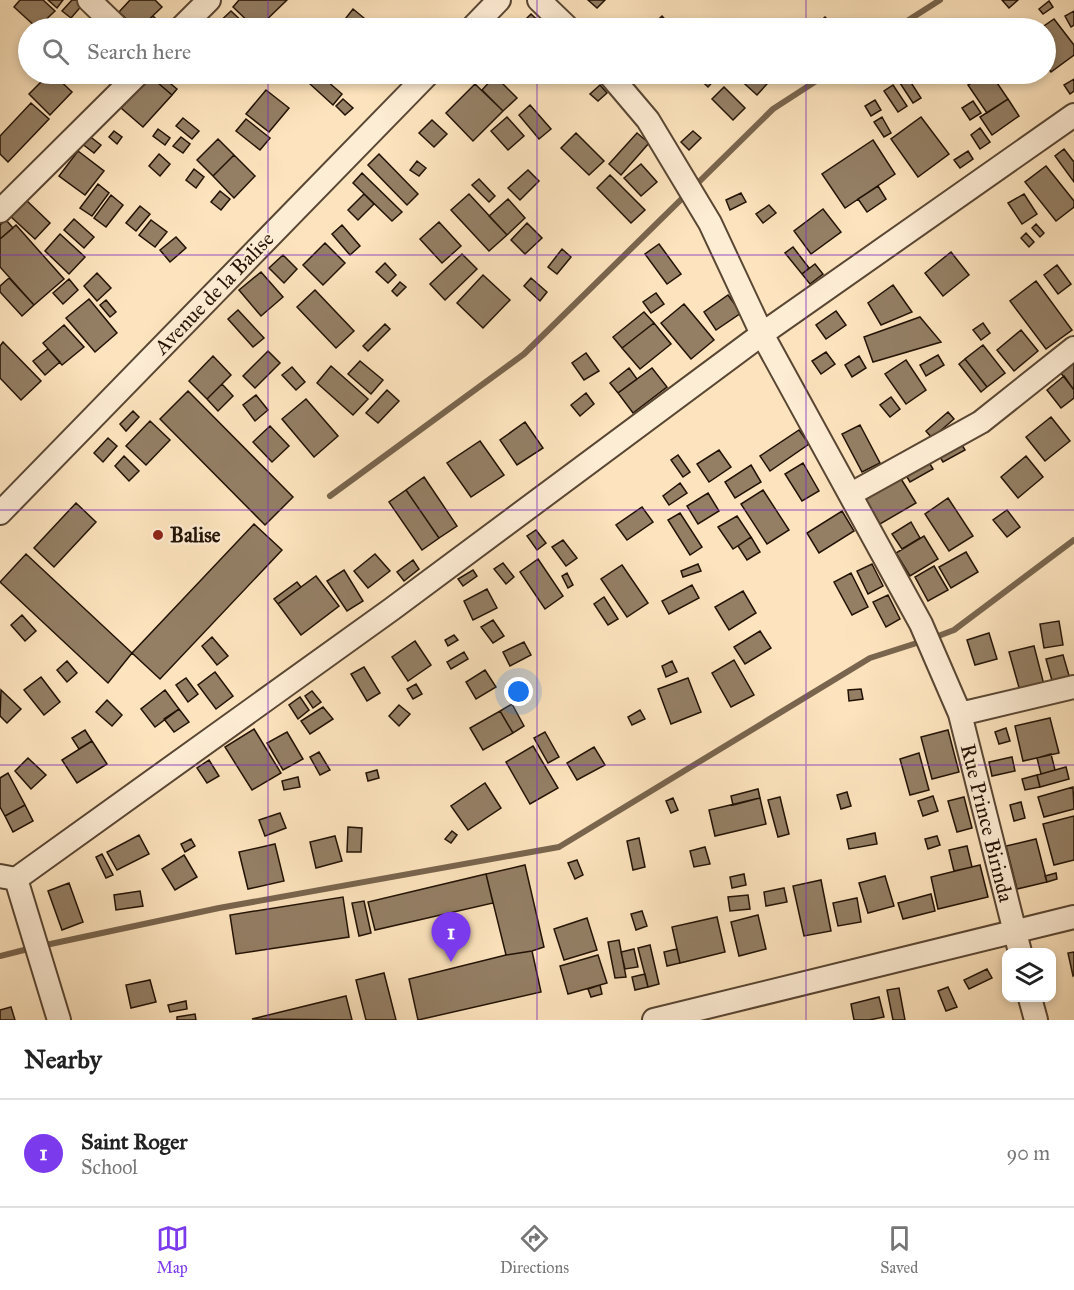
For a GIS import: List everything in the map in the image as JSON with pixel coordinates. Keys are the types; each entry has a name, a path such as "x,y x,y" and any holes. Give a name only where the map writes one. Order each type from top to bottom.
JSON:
{"street":[{"path":"89,0 108,18"},
{"path":"191,18 209,0"},
{"path":"482,18 500,0"},
{"path":"539,0 558,18"},
{"path":"0,211 128,84"},
{"name":"Avenue de la Balise","path":"0,513 418,84"},
{"name":"Rue Prince Birinda","path":"617,84 648,120 710,223 762,334 921,624 960,714 1017,942"},
{"path":"59,1020 32,930 8,877 392,609 762,334 1074,115"},
{"path":"851,495 981,422 1074,348"},
{"path":"960,714 1074,687"},
{"path":"654,1020 1017,942 1074,917"},
{"path":"1031,1002 1036,1020"}],"building":[{"path":"20,0 43,0 55,11 48,18 26,18 14,7"},
{"path":"48,0 63,0 57,8"},
{"path":"72,0 81,0 84,3 71,18 62,11"},
{"path":"130,0 155,0 162,7 150,18 125,18 119,12"},
{"path":"239,0 287,0 268,18 245,18 233,7"},
{"path":"588,0 605,0 597,8"},
{"path":"1002,0 1018,0 1009,8"},
{"path":"1049,1 1053,7 1043,14 1039,9"},
{"path":"353,9 364,18 346,18"},
{"path":"231,11 238,18 224,18"},
{"path":"1074,11 1074,25 1071,27 1065,16"},
{"path":"1056,22 1074,45 1074,55 1056,68"},
{"path":"1074,79 1074,91 1070,94 1064,85"},
{"path":"39,84 64,84 72,92 50,115 29,94"},
{"path":"143,84 159,84 172,95 143,127 121,108"},
{"path":"159,84 171,84 177,89 172,95"},
{"path":"310,84 330,84 342,94 333,105"},
{"path":"475,84 503,111 473,141 446,113"},
{"path":"488,84 503,84 517,98 503,111 482,90"},
{"path":"745,84 767,84 757,95"},
{"path":"901,84 912,84 921,98 913,103"},
{"path":"998,84 1008,99 987,113 968,85"},
{"path":"600,85 607,93 598,101 590,94"},
{"path":"893,85 907,106 898,112 884,91"},
{"path":"724,87 745,108 733,120 712,99"},
{"path":"266,90 289,108 269,132 246,114"},
{"path":"343,99 353,108 345,115 336,106"},
{"path":"1008,99 1019,116 992,135 980,117"},
{"path":"875,100 881,110 871,116 865,106"},
{"path":"973,101 981,113 970,120 962,108"},
{"path":"31,103 49,119 8,162 0,154 0,136"},
{"path":"530,105 551,129 539,139 519,115"},
{"path":"507,117 524,136 508,150 491,131"},
{"path":"882,117 891,133 884,137 874,122"},
{"path":"921,117 949,154 918,177 891,139"},
{"path":"183,118 199,131 192,139 176,126"},
{"path":"246,119 270,138 260,150 236,131"},
{"path":"432,120 447,134 434,147 419,133"},
{"path":"980,128 990,142 980,149 971,135"},
{"path":"158,129 170,138 165,145 153,136"},
{"path":"114,131 122,137 117,144 109,137"},
{"path":"693,131 701,138 689,150 681,142"},
{"path":"576,133 604,161 589,175 561,148"},
{"path":"637,133 649,143 621,175 609,164"},
{"path":"88,135 101,145 94,153 81,143"},
{"path":"181,137 190,144 183,153 173,146"},
{"path":"218,139 234,155 213,176 197,160"},
{"path":"873,140 895,174 845,208 822,174"},
{"path":"1064,149 1074,162 1074,182 1055,156"},
{"path":"78,151 104,171 85,195 59,176"},
{"path":"968,151 973,159 960,168 954,160"},
{"path":"159,154 170,164 160,176 149,166"},
{"path":"379,154 418,194 407,205 368,165"},
{"path":"234,155 255,176 234,198 213,176"},
{"path":"417,161 426,168 419,176 410,170"},
{"path":"641,164 657,182 641,196 624,178"},
{"path":"1046,166 1074,201 1074,207 1056,221 1025,182"},
{"path":"194,169 204,177 196,188 186,180"},
{"path":"528,170 539,181 520,200 508,188"},
{"path":"362,173 402,212 392,221 353,183"},
{"path":"610,175 645,210 631,223 597,188"},
{"path":"479,179 495,196 489,202 472,185"},
{"path":"98,184 109,193 92,216 80,208"},
{"path":"878,186 886,199 867,212 858,199"},
{"path":"220,191 230,199 221,210 211,202"},
{"path":"741,193 746,202 730,210 726,200"},
{"path":"364,194 374,204 358,220 348,210"},
{"path":"469,194 507,235 489,251 451,210"},
{"path":"1024,194 1037,214 1022,224 1008,203"},
{"path":"111,195 123,205 106,227 94,218"},
{"path":"25,199 50,223 35,239 9,215"},
{"path":"508,199 525,218 507,235 489,216"},
{"path":"769,205 776,213 763,223 756,214"},
{"path":"140,206 150,214 136,231 126,223"},
{"path":"823,209 841,232 811,254 794,231"},
{"path":"74,219 94,237 84,248 64,230"},
{"path":"6,220 13,228 0,239 0,225"},
{"path":"151,220 167,232 155,247 139,235"},
{"path":"439,222 461,246 442,263 420,239"},
{"path":"527,223 542,238 525,254 511,240"},
{"path":"1036,224 1044,233 1040,237 1032,228"},
{"path":"16,225 64,279 34,305 0,267 0,239"},
{"path":"342,225 360,246 350,255 332,234"},
{"path":"1026,233 1034,242 1029,247 1021,238"},
{"path":"60,234 85,257 69,274 45,251"},
{"path":"176,237 186,248 170,262 160,250"},
{"path":"325,243 345,263 323,285 303,265"},
{"path":"659,244 681,274 667,284 645,254"},
{"path":"793,247 809,268 802,274 785,253"},
{"path":"562,249 571,257 557,274 548,267"},
{"path":"951,252 969,275 943,296 925,273"},
{"path":"462,254 477,269 445,300 430,284"},
{"path":"283,255 297,269 284,283 269,268"},
{"path":"385,263 396,275 388,283 376,272"},
{"path":"815,264 823,274 810,284 802,274"},
{"path":"1057,265 1071,284 1058,294 1044,275"},
{"path":"261,272 283,297 261,316 239,290"},
{"path":"97,273 111,288 97,301 84,286"},
{"path":"483,275 510,300 483,328 457,303"},
{"path":"9,278 34,305 22,316 0,292 0,286"},
{"path":"531,278 547,292 540,301 524,286"},
{"path":"69,279 78,290 63,304 53,293"},
{"path":"1036,281 1072,330 1046,349 1010,301"},
{"path":"400,282 406,287 397,296 392,291"},
{"path":"893,285 912,312 881,325 868,303"},
{"path":"315,290 354,331 336,348 297,307"},
{"path":"656,293 664,304 651,313 643,302"},
{"path":"728,295 741,313 716,330 704,312"},
{"path":"89,299 117,333 95,352 66,318"},
{"path":"106,300 116,312 110,317 100,305"},
{"path":"684,304 714,340 691,359 661,323"},
{"path":"238,310 264,338 253,347 228,319"},
{"path":"836,311 846,325 826,339 816,325"},
{"path":"644,312 654,323 622,348 613,337"},
{"path":"920,317 941,342 873,362 864,337"},
{"path":"654,323 671,344 640,369 622,348"},
{"path":"983,323 990,333 981,340 973,330"},
{"path":"385,324 390,329 368,351 363,346"},
{"path":"64,325 84,347 62,365 43,343"},
{"path":"1021,330 1038,351 1014,371 997,350"},
{"path":"3,342 41,381 21,400 0,378 0,346"},
{"path":"983,345 1005,373 987,387 965,359"},
{"path":"48,349 60,362 45,375 33,361"},
{"path":"268,351 280,363 255,388 243,376"},
{"path":"826,352 835,364 821,374 812,361"},
{"path":"586,353 599,371 584,380 572,363"},
{"path":"938,355 944,365 926,376 920,365"},
{"path":"213,356 231,375 207,399 189,381"},
{"path":"859,356 866,368 852,377 845,365"},
{"path":"965,359 987,387 981,392 959,364"},
{"path":"906,360 926,390 906,404 885,374"},
{"path":"360,361 383,380 371,394 348,374"},
{"path":"1074,362 1074,390 1060,372"},
{"path":"331,366 368,399 353,415 317,383"},
{"path":"292,367 305,382 296,390 282,375"},
{"path":"629,368 637,379 618,393 610,383"},
{"path":"652,368 667,387 633,413 618,393"},
{"path":"1064,376 1074,390 1074,398 1061,408 1047,390"},
{"path":"222,384 233,396 218,411 207,399"},
{"path":"387,390 399,401 378,423 366,413"},
{"path":"188,391 293,497 265,525 160,419"},
{"path":"586,393 594,404 580,416 571,405"},
{"path":"256,395 268,410 255,421 243,405"},
{"path":"891,397 900,409 890,417 880,405"},
{"path":"306,399 338,436 314,457 282,419"},
{"path":"133,411 139,417 126,431 120,424"},
{"path":"948,412 954,419 932,438 926,431"},
{"path":"1051,417 1070,441 1045,461 1026,437"},
{"path":"150,421 170,440 146,465 126,446"},
{"path":"525,422 543,448 517,465 500,440"},
{"path":"860,425 880,463 862,472 842,434"},
{"path":"270,426 289,446 272,462 253,442"},
{"path":"799,430 809,444 770,471 760,456"},
{"path":"108,438 117,446 103,462 94,453"},
{"path":"959,440 965,450 943,462 937,452"},
{"path":"480,441 504,475 471,497 447,463"},
{"path":"719,450 731,467 709,482 697,464"},
{"path":"678,455 690,472 683,477 671,460"},
{"path":"124,456 139,471 129,481 115,466"},
{"path":"1026,456 1043,477 1018,498 1001,477"},
{"path":"927,459 933,469 910,482 904,472"},
{"path":"803,463 819,491 802,501 785,474"},
{"path":"751,465 761,482 735,498 725,482"},
{"path":"898,474 916,503 880,524 863,495"},
{"path":"424,477 457,526 439,538 406,490"},
{"path":"680,483 687,493 669,505 663,496"},
{"path":"406,490 439,538 422,550 389,502"},
{"path":"763,490 789,530 767,544 741,504"},
{"path":"708,493 719,511 698,524 687,506"},
{"path":"948,498 973,536 949,551 925,514"},
{"path":"76,503 96,522 54,567 34,548"},
{"path":"642,507 653,522 627,540 616,525"},
{"path":"1007,510 1020,527 1007,537 993,520"},
{"path":"842,511 854,531 819,553 807,533"},
{"path":"680,513 702,547 690,555 668,520"},
{"path":"737,516 751,537 733,549 718,527"},
{"path":"911,522 920,538 902,549 892,534"},
{"path":"254,524 282,550 160,679 132,653"},
{"path":"536,530 546,543 537,550 527,536"},
{"path":"924,536 938,559 910,576 896,553"},
{"path":"751,537 760,552 747,560 738,546"},
{"path":"563,540 577,558 566,566 552,547"},
{"path":"966,552 978,572 951,588 939,567"},
{"path":"26,554 132,653 108,683 0,582"},
{"path":"375,554 390,571 368,588 354,571"},
{"path":"538,559 563,596 545,609 520,572"},
{"path":"413,560 419,569 404,581 397,572"},
{"path":"503,563 514,577 506,584 494,569"},
{"path":"698,564 701,571 683,577 681,571"},
{"path":"872,564 883,586 868,594 857,571"},
{"path":"622,565 648,603 627,617 601,579"},
{"path":"934,566 948,590 928,601 915,577"},
{"path":"344,570 363,601 347,611 327,581"},
{"path":"473,570 477,576 463,586 458,579"},
{"path":"567,573 573,585 568,588 562,576"},
{"path":"851,573 868,607 852,615 834,582"},
{"path":"316,576 339,606 301,635 278,604"},
{"path":"297,582 301,587 278,604 274,599"},
{"path":"692,585 699,598 669,614 662,601"},
{"path":"487,589 497,608 473,620 464,601"},
{"path":"743,591 756,613 729,630 715,607"},
{"path":"888,595 900,619 886,627 873,602"},
{"path":"604,597 618,619 608,625 594,604"},
{"path":"22,615 36,631 25,641 11,625"},
{"path":"493,620 504,636 493,643 481,627"},
{"path":"1059,621 1063,645 1044,648 1040,624"},
{"path":"760,631 771,648 745,664 734,647"},
{"path":"989,633 997,659 975,665 967,640"},
{"path":"454,635 458,640 448,646 445,640"},
{"path":"212,637 228,656 217,665 202,646"},
{"path":"415,641 431,665 408,681 392,657"},
{"path":"524,642 531,655 510,666 503,652"},
{"path":"1034,646 1044,685 1020,691 1009,652"},
{"path":"464,652 468,659 451,669 447,662"},
{"path":"1063,655 1070,679 1053,684 1046,659"},
{"path":"734,660 754,695 731,707 712,673"},
{"path":"67,661 77,673 67,682 57,670"},
{"path":"672,661 677,672 666,677 662,666"},
{"path":"364,667 380,693 367,701 351,674"},
{"path":"485,670 496,687 476,699 466,682"},
{"path":"215,672 233,696 216,709 198,685"},
{"path":"41,677 60,702 44,715 24,690"},
{"path":"186,678 198,694 188,702 176,685"},
{"path":"688,678 701,712 671,724 658,689"},
{"path":"416,684 422,694 413,699 407,689"},
{"path":"861,689 863,699 849,701 848,690"},
{"path":"1,690 21,709 7,723 0,716"},
{"path":"165,690 179,709 155,727 141,709"},
{"path":"312,691 321,702 313,708 305,696"},
{"path":"300,697 309,710 298,719 289,705"},
{"path":"107,700 122,715 112,726 96,712"},
{"path":"512,704 524,726 513,733 500,711"},
{"path":"399,705 410,714 399,726 389,716"},
{"path":"323,707 333,719 310,734 301,721"},
{"path":"179,709 189,722 174,732 164,719"},
{"path":"640,710 645,719 632,725 628,717"},
{"path":"500,711 513,733 483,750 470,728"},
{"path":"1050,718 1059,753 1023,761 1015,726"},
{"path":"1006,728 1010,741 999,744 995,732"},
{"path":"254,729 281,773 252,790 225,747"},
{"path":"85,730 92,741 79,749 72,738"},
{"path":"948,730 959,772 932,779 921,737"},
{"path":"287,732 303,759 283,770 267,743"},
{"path":"545,732 559,757 548,763 534,738"},
{"path":"92,741 107,764 77,783 62,760"},
{"path":"533,746 558,788 530,804 506,762"},
{"path":"594,747 605,765 577,780 567,763"},
{"path":"319,752 330,770 320,775 310,757"},
{"path":"919,753 929,790 910,795 900,759"},
{"path":"1051,754 1055,770 1041,774 1037,758"},
{"path":"1012,757 1015,771 992,776 989,762"},
{"path":"28,758 46,775 31,789 15,771"},
{"path":"209,760 219,776 207,783 197,768"},
{"path":"1066,767 1069,779 1040,787 1037,775"},
{"path":"377,770 379,778 368,781 366,773"},
{"path":"8,773 25,805 5,816 0,807 0,778"},
{"path":"1037,775 1040,787 1025,790 1022,779"},
{"path":"298,777 300,787 284,790 282,781"},
{"path":"485,783 501,808 468,830 451,806"},
{"path":"1073,787 1074,809 1044,817 1038,797"},
{"path":"758,789 760,798 733,805 731,796"},
{"path":"847,792 851,806 841,809 837,795"},
{"path":"933,796 938,811 923,816 918,801"},
{"path":"780,797 789,834 778,837 768,800"},
{"path":"964,797 972,828 957,832 948,801"},
{"path":"673,798 678,810 671,813 666,801"},
{"path":"760,798 766,824 715,836 709,810"},
{"path":"1021,802 1025,818 1014,821 1010,805"},
{"path":"25,805 33,821 13,832 5,816"},
{"path":"280,813 286,828 265,836 259,820"},
{"path":"1074,816 1074,860 1054,865 1043,824"},
{"path":"348,827 362,828 361,852 347,852"},
{"path":"452,831 457,835 451,843 445,839"},
{"path":"875,833 877,844 849,849 847,839"},
{"path":"139,835 149,854 117,870 107,852"},
{"path":"335,836 342,861 316,868 310,842"},
{"path":"937,836 940,845 928,849 925,839"},
{"path":"639,838 645,867 633,870 627,841"},
{"path":"191,839 195,846 185,852 181,844"},
{"path":"1036,839 1047,882 1017,889 1006,846"},
{"path":"275,844 284,881 248,889 239,852"},
{"path":"967,846 972,867 954,871 949,850"},
{"path":"705,847 710,864 694,867 690,851"},
{"path":"102,854 113,875 106,878 96,857"},
{"path":"184,855 197,877 175,890 162,869"},
{"path":"577,860 583,875 575,879 568,863"},
{"path":"525,865 544,947 506,955 486,874"},
{"path":"980,865 988,897 938,909 931,877"},
{"path":"1056,873 1057,879 1047,882 1045,876"},
{"path":"486,874 493,903 375,930 368,902"},
{"path":"744,874 746,885 732,888 730,877"},
{"path":"885,876 894,906 868,913 859,883"},
{"path":"821,880 831,931 804,936 793,886"},
{"path":"69,883 83,922 62,930 48,891"},
{"path":"784,888 787,902 766,906 764,892"},
{"path":"140,891 143,906 116,910 114,895"},
{"path":"931,894 935,911 903,919 898,903"},
{"path":"748,895 750,909 730,911 728,897"},
{"path":"343,897 349,937 236,954 230,915"},
{"path":"857,898 861,922 838,926 833,903"},
{"path":"364,901 371,933 359,936 352,903"},
{"path":"642,911 647,926 636,930 631,914"},
{"path":"758,915 766,949 739,956 731,922"},
{"path":"717,917 725,952 680,963 672,927"},
{"path":"587,918 597,950 564,960 554,929"},
{"path":"619,940 626,977 615,978 608,942"},
{"path":"650,945 659,984 648,987 638,948"},
{"path":"634,949 638,967 625,969 621,952"},
{"path":"677,949 680,963 667,966 664,952"},
{"path":"532,951 541,992 418,1020 409,979 506,955"},
{"path":"1074,952 1074,975 1073,976 1068,953"},
{"path":"598,955 607,983 568,994 560,966"},
{"path":"987,969 992,978 969,989 964,980"},
{"path":"384,973 396,1020 366,1020 356,980"},
{"path":"645,974 648,987 635,990 632,977"},
{"path":"150,980 156,1002 131,1008 126,985"},
{"path":"600,985 602,994 591,997 588,989"},
{"path":"948,987 957,1007 946,1011 938,991"},
{"path":"899,988 905,1020 893,1020 887,990"},
{"path":"346,996 352,1020 252,1019"},
{"path":"879,997 884,1017 854,1020 851,1004"},
{"path":"186,1001 187,1009 170,1012 168,1005"},
{"path":"11,1007 15,1020 0,1020 0,1010"},
{"path":"195,1014 196,1020 177,1020 177,1017"}],"waterway":[{"path":"912,18 940,0"},
{"path":"330,496 524,354 773,109 812,84"},
{"path":"933,638 954,630 1074,540"},
{"path":"41,946 219,908 559,847 870,658 923,641"},
{"path":"0,956 32,948"}],"place":[{"name":"Balise","path":"158,535"},
{"name":"Saint Roger","path":"451,962"}]}
